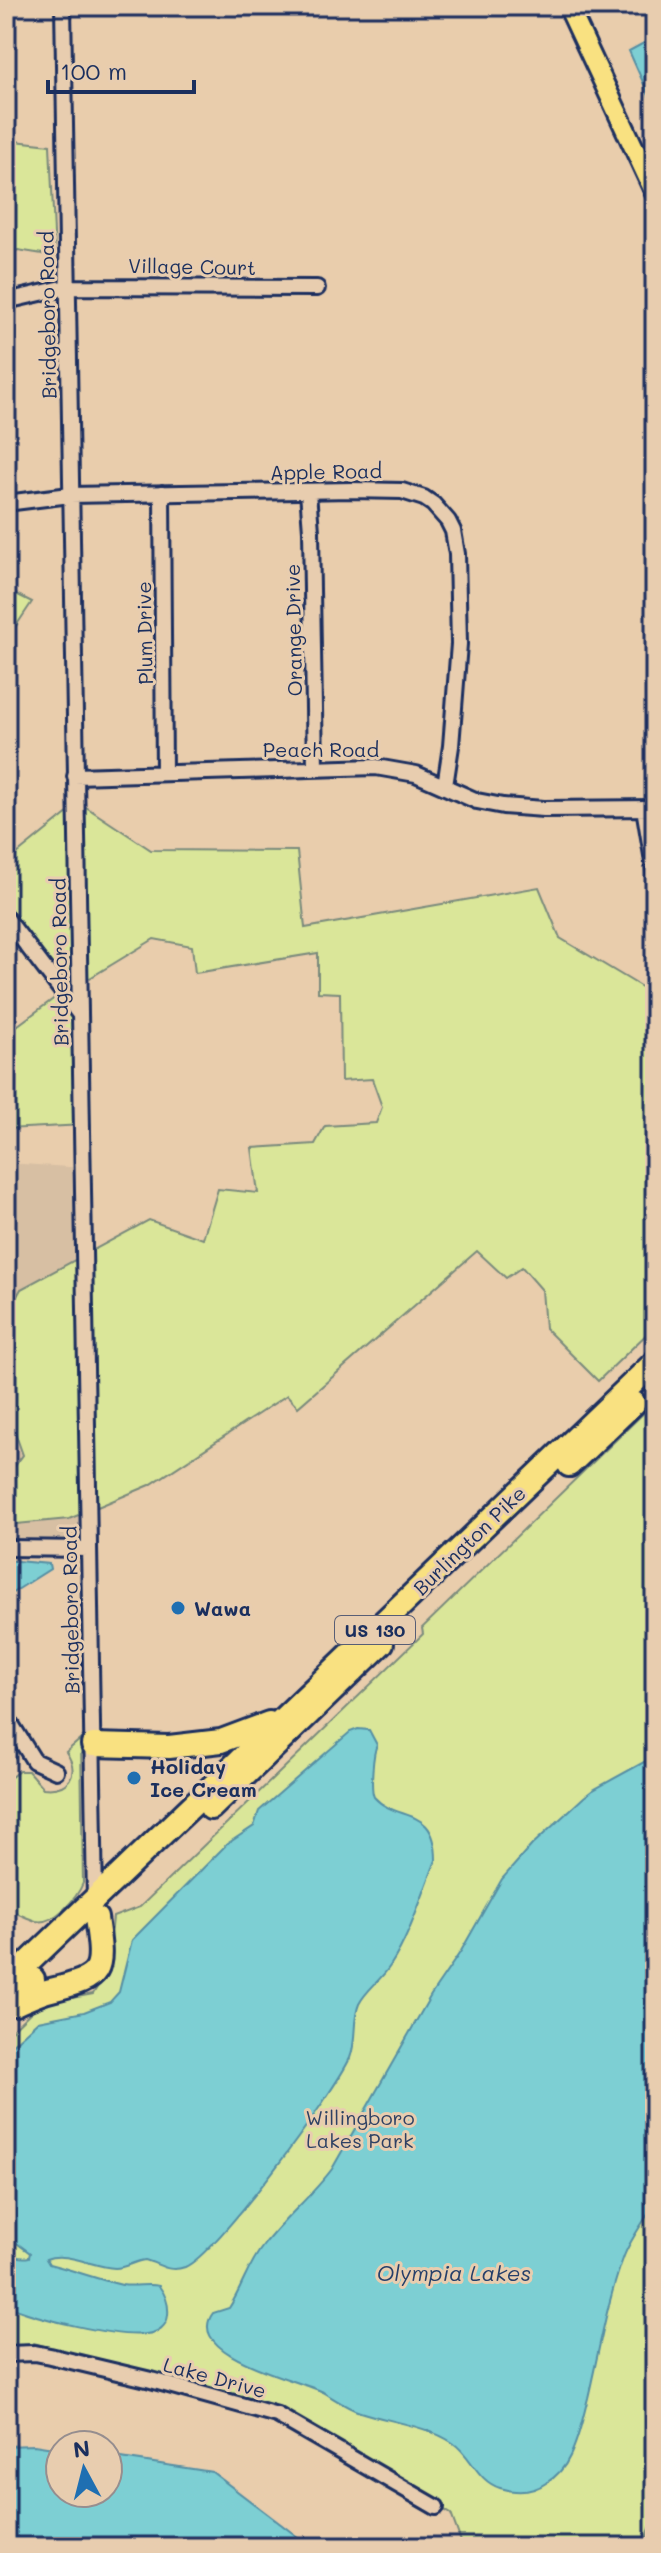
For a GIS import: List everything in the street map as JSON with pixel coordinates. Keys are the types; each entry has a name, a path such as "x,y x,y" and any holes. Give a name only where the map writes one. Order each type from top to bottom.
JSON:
{"highway":[{"name":"Burlington Pike","path":"6,2006 284,1716 655,1362"},
{"name":"Burlington Pike","path":"6,1984 96,1909 655,1383"},
{"path":"93,1745 169,1747 221,1741 284,1716"},
{"path":"6,2006 79,1984 91,1976 100,1956 96,1909"}],"main road":[{"path":"568,6 655,193"}],"street":[{"name":"Bridgeboro Road","path":"63,6 96,1909"},
{"name":"Village Court","path":"6,301 67,287 317,288"},
{"name":"Apple Road","path":"6,503 70,495 377,490 413,494 433,504 453,531 458,566 459,644 445,786"},
{"name":"Orange Drive","path":"308,492 315,767"},
{"name":"Plum Drive","path":"162,493 164,772"},
{"name":"Peach Road","path":"75,776 376,767 416,774 477,801 503,806 544,809 649,808"},
{"path":"649,808 655,873"},
{"path":"6,918 80,1015"},
{"path":"6,1548 89,1549"},
{"path":"6,1716 34,1761 56,1771"},
{"name":"Lake Drive","path":"6,2354 50,2356 277,2415 436,2507"}],"shaded area":[{"path":"6,1163 85,1168 89,1549 6,1547"}],"green space":[{"path":"6,140 50,145 55,256 18,250 6,256"},
{"path":"6,589 32,602 6,641"},
{"path":"80,803 151,850 297,851 305,928 539,887 560,938 655,995 655,1326 598,1381 545,1328 542,1290 522,1267 506,1278 477,1251 298,1407 287,1395 150,1485 69,1519 6,1525 6,1478 23,1455 6,1407 6,1316 21,1289 149,1220 203,1239 218,1189 258,1193 252,1148 315,1144 325,1126 376,1123 382,1107 372,1079 341,1081 340,993 318,992 318,953 195,973 192,946 154,939 80,984 84,1125 6,1129 6,1034 64,991 6,917 6,863"},
{"name":"Willingboro Lakes Park","path":"655,1402 655,2515 643,2547 463,2547 451,2514 287,2416 34,2343 26,2349 6,2348 6,2036 39,2004 93,1994 106,1967 113,1917 140,1907 423,1634 422,1628"},
{"path":"6,1728 18,1748 14,1759 6,1765"},
{"path":"81,1739 83,1883 76,1896 57,1915 36,1921 6,1910 6,1781 19,1771 28,1771 43,1788 65,1784 72,1774 66,1752"}],"water":[{"path":"655,37 655,109 629,51"},
{"path":"6,1560 49,1564 50,1569 6,1597"},
{"path":"369,1730 377,1745 372,1771 374,1797 393,1810 414,1817 430,1830 436,1860 397,1955 359,2004 352,2051 340,2077 247,2205 200,2256 185,2267 169,2268 145,2260 115,2268 71,2258 46,2259 49,2264 122,2285 159,2286 168,2311 166,2323 161,2329 146,2334 96,2330 6,2305 6,2251 23,2258 29,2257 30,2253 6,2235 6,2050 38,2021 84,2012 110,2002 119,1992 132,1940 227,1844 254,1826 259,1811 350,1732"},
{"name":"Olympia Lakes","path":"655,1756 655,2203 630,2243 618,2273 588,2398 568,2460 557,2475 535,2489 506,2490 485,2480 459,2448 442,2437 355,2410 323,2392 248,2364 214,2342 208,2328 213,2313 229,2308 263,2246 332,2169 431,1995 461,1951 502,1879 532,1845 584,1797"},
{"path":"6,2446 44,2447 44,2509 124,2509 124,2458 212,2472 311,2547 6,2547"}],"place":[{"name":"Wawa","path":"178,1608"},
{"name":"Holiday Ice Cream","path":"134,1778"}]}
